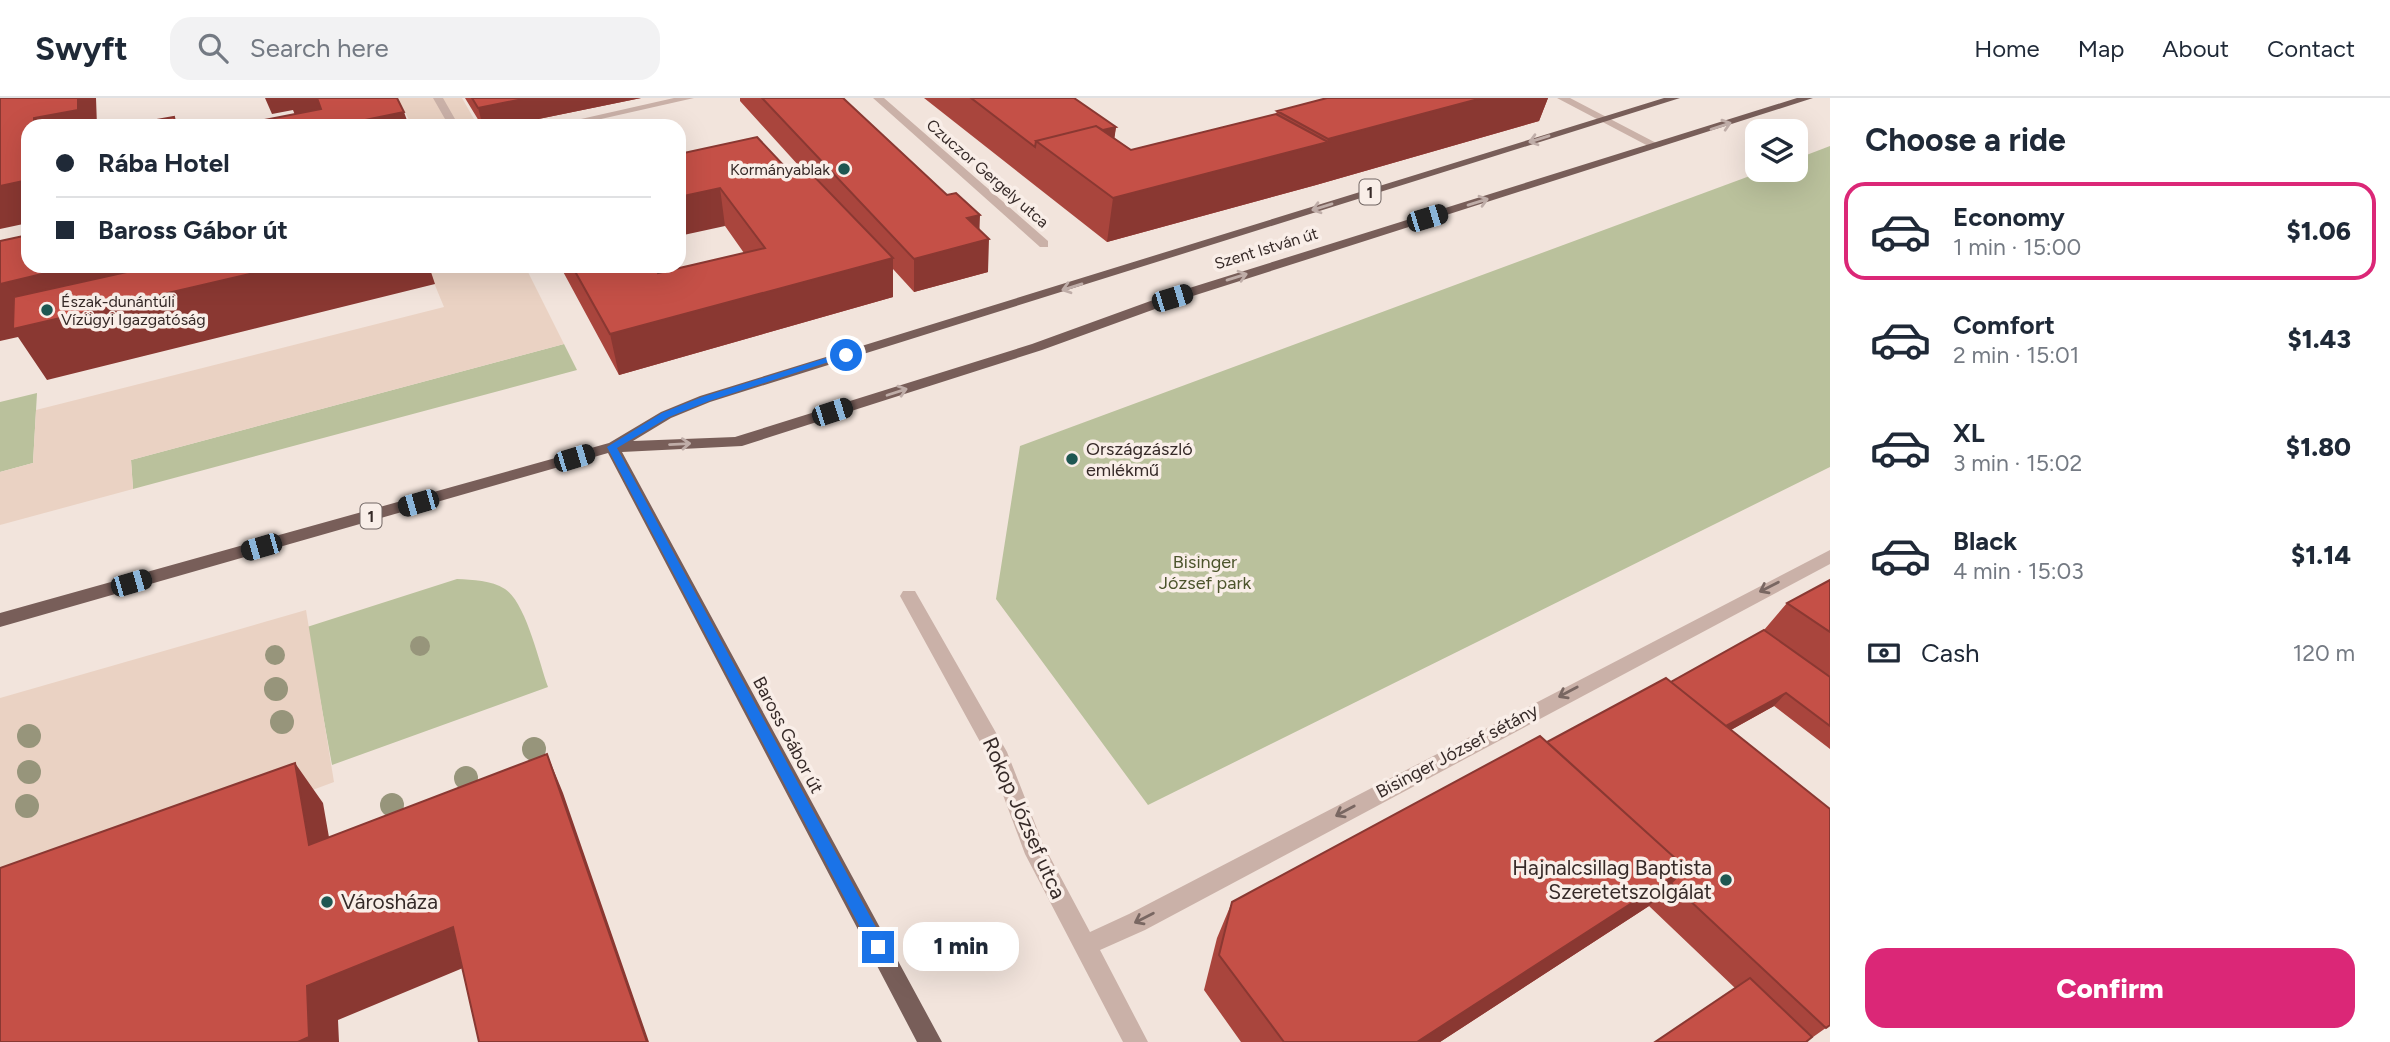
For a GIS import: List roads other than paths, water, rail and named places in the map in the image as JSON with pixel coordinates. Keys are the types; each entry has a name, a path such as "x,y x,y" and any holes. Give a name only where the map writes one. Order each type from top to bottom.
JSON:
{"main road":[{"name":"Szent István út","path":"612,447 666,415 705,399 1675,98"},
{"name":"Szent István út","path":"0,620 612,447 736,442 1037,347 1172,298 1808,98"},
{"name":"Baross Gábor út","path":"612,447 930,1042"}],"street":[{"path":"438,98 450,119"},
{"path":"588,119 689,98"},
{"name":"Czuczor Gergely utca","path":"878,98 1044,244"},
{"path":"1562,98 1656,146"},
{"name":"Bisinger József sétány","path":"1083,946 1137,922 1830,556"},
{"name":"Rokop József utca","path":"909,596 1000,758 1033,847 1136,1042"}],"place":[{"name":"Kormányablak","path":"844,169"},
{"name":"Észak-dunántúli Vízügyi Igazgatóság","path":"47,310"},
{"name":"Országzászló emlékmű","path":"1072,459"},
{"name":"Hajnalcsillag Baptista Szeretetszolgálat","path":"1726,880"},
{"name":"Városháza","path":"327,902"}],"park label":[{"name":"Bisinger József park","path":"1205,572"}]}
